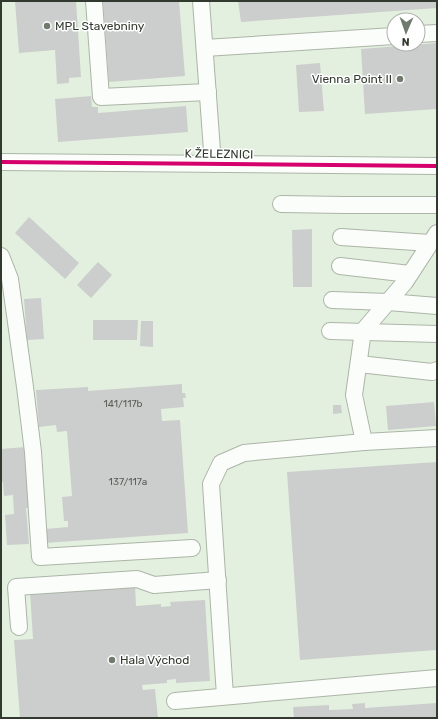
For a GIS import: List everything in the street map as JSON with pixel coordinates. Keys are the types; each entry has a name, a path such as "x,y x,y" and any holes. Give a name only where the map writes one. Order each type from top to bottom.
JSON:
{"street":[{"path":"94,1 101,97 208,92"},
{"path":"201,1 213,164"},
{"path":"426,34 437,33"},
{"path":"205,48 386,37"},
{"name":"K ŽELEZNICI","path":"1,162 437,166"},
{"path":"281,204 437,205"},
{"path":"341,237 434,238"},
{"path":"364,442 354,395 364,331 410,274 434,238"},
{"path":"1,256 10,279 25,387 33,452 40,557 192,548"},
{"path":"340,266 410,274"},
{"path":"332,300 437,306"},
{"path":"330,331 437,334"},
{"path":"359,364 432,372 437,370"},
{"path":"225,696 211,484 221,463 244,453 364,442 437,438"},
{"path":"19,627 16,586 137,579 154,585 218,580"},
{"path":"175,701 437,678"}],"building":[{"name":"MPL Stavebniny","path":"15,1 76,1 81,77 69,78 69,83 57,84 55,50 19,53"},
{"path":"103,1 179,1 185,76 109,82"},
{"path":"238,1 437,1 437,8 241,22"},
{"name":"Vienna Point II","path":"437,43 437,109 365,114 361,49 386,47 386,52 426,52 426,44"},
{"path":"320,63 324,111 299,112 296,65"},
{"path":"91,96 92,107 98,107 98,113 186,106 188,132 58,142 55,99"},
{"path":"29,217 79,263 65,279 15,233"},
{"path":"312,229 312,287 293,287 292,230"},
{"path":"98,262 112,275 91,298 77,285"},
{"path":"41,298 44,339 27,340 24,299"},
{"path":"93,320 138,320 137,340 93,340"},
{"path":"141,321 153,321 153,347 140,346"},
{"path":"182,384 182,393 185,393 186,398 183,398 184,407 161,409 162,421 180,420 188,533 45,543 45,529 68,527 68,521 64,521 62,497 72,496 67,431 57,432 56,425 39,427 36,390 88,387 88,391"},
{"path":"434,402 436,426 388,430 386,406"},
{"path":"333,405 341,405 342,413 333,414"},
{"path":"25,447 29,508 26,508 29,544 7,545 5,515 14,514 13,495 4,496 3,482 1,482 1,449"},
{"path":"437,462 437,650 300,660 287,472"},
{"name":"Hala Východ","path":"135,584 136,606 161,604 161,607 171,606 170,602 205,600 210,681 176,683 176,679 167,680 167,683 142,685 143,690 155,689 158,718 20,718 14,640 33,639 30,592"},
{"path":"365,703 365,708 437,703 437,718 294,718 293,707 329,705 329,710 353,709 352,704"}],"cycle path":[{"path":"1,162 437,166"}],"place":[{"name":"MPL Stavebniny","path":"47,26"},
{"name":"Vienna Point II","path":"400,79"},
{"name":"Hala Východ","path":"112,660"}]}
